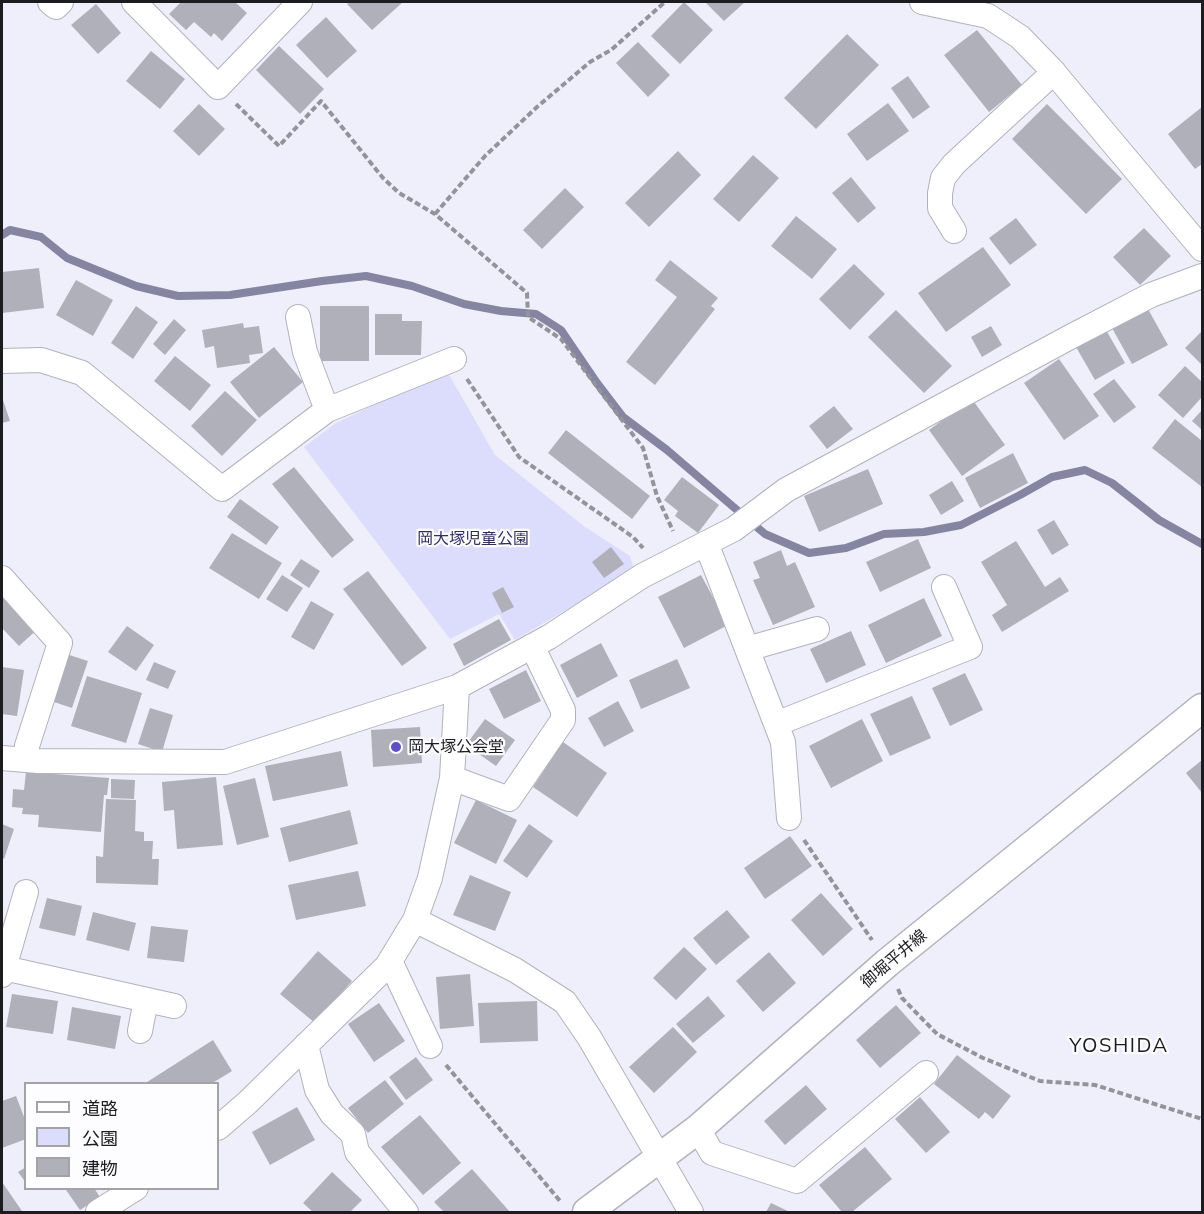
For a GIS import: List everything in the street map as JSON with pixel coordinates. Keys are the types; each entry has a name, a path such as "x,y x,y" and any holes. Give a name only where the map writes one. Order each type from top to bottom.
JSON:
{"street":[{"path":"50,2 56,7 61,2"},
{"path":"134,2 218,87 300,2"},
{"path":"922,2 988,16 1020,37 1054,72 1203,249"},
{"path":"954,231 940,208 943,178 954,164 1054,72"},
{"path":"2,758 225,762 457,687 532,646 642,576 734,529 767,503 797,484 1151,295 1203,276"},
{"path":"297,317 305,352 327,410"},
{"path":"2,361 41,360 82,373 222,489 327,410 454,359"},
{"path":"696,548 747,649 783,742 789,818"},
{"path":"2,578 60,643 27,746 26,760"},
{"path":"776,724 970,647 944,587"},
{"path":"747,649 817,629"},
{"path":"452,778 509,799 564,720 564,710 532,646"},
{"path":"219,1127 247,1103 390,962 415,920 430,878 452,778 457,687"},
{"name":"御堀平井線","path":"582,1210 660,1158 698,1129 887,963 1203,708"},
{"path":"26,892 3,971 174,1006"},
{"path":"415,920 515,970 565,1002 589,1036 691,1212"},
{"path":"390,962 430,1046"},
{"path":"140,1031 146,1000"},
{"path":"306,1045 317,1090 332,1114 353,1134 357,1152 406,1212"},
{"path":"698,1129 712,1153 797,1181 927,1073"},
{"path":"98,1212 133,1190"}],"path":[{"path":"435,214 485,156 537,107 590,62 611,50 665,2"},
{"path":"218,87 279,146 321,101 383,178 399,193 435,214 527,293 528,317 561,339 643,448 657,496 668,521 696,548"},
{"path":"454,359 519,457 633,537 659,567"},
{"path":"789,818 887,963 902,998 937,1034 982,1058 1040,1081 1095,1085 1203,1119"},
{"path":"430,1046 582,1210"}],"green space":[{"name":"岡大塚児童公園","path":"447,371 495,455 585,527 630,556 634,570 515,640 499,614 450,639 304,447 336,423"}],"building":[{"path":"181,2 235,2 247,13 222,41 214,33 211,37 194,22 186,30 169,14"},
{"path":"350,2 403,2 372,30 347,4"},
{"path":"684,2 713,30 680,64 651,36"},
{"path":"705,2 745,2 724,21"},
{"path":"96,4 121,33 98,54 71,25"},
{"path":"326,17 357,51 327,78 296,45"},
{"path":"977,30 1022,85 989,112 944,55"},
{"path":"847,34 879,65 816,129 784,98"},
{"path":"638,42 670,75 648,97 616,63"},
{"path":"279,46 324,89 300,114 256,70"},
{"path":"151,51 185,79 160,109 126,81"},
{"path":"908,76 930,107 913,119 891,88"},
{"path":"888,103 909,131 867,161 847,134"},
{"path":"199,104 225,129 199,156 173,131"},
{"path":"1047,104 1122,179 1086,214 1012,139"},
{"path":"1202,107 1202,164 1195,169 1168,134"},
{"path":"678,151 701,175 649,227 625,203"},
{"path":"753,155 779,178 739,222 713,199"},
{"path":"851,177 876,208 858,223 832,193"},
{"path":"565,188 584,207 542,249 523,230"},
{"path":"796,216 837,249 812,279 771,246"},
{"path":"1016,218 1037,245 1010,265 989,238"},
{"path":"1144,228 1171,256 1140,285 1113,257"},
{"path":"983,247 1011,285 946,332 918,293"},
{"path":"670,260 718,298 711,306 715,309 655,385 626,362 677,297 655,280"},
{"path":"854,264 885,294 850,330 819,299"},
{"path":"39,268 44,308 2,313 2,272"},
{"path":"76,280 113,300 93,336 56,315"},
{"path":"136,306 158,322 133,359 111,343"},
{"path":"320,306 369,306 369,361 320,361"},
{"path":"1148,309 1168,345 1132,364 1112,328"},
{"path":"896,310 952,366 924,393 868,337"},
{"path":"375,314 402,314 402,321 422,321 421,355 375,355"},
{"path":"174,319 186,330 165,355 153,344"},
{"path":"243,323 244,328 259,326 263,353 249,355 250,363 217,368 214,346 205,348 202,330"},
{"path":"991,326 1002,345 982,357 971,337"},
{"path":"1106,330 1125,363 1095,380 1076,347"},
{"path":"1202,331 1202,365 1185,348"},
{"path":"274,347 303,382 259,418 230,382"},
{"path":"175,356 211,385 190,411 154,381"},
{"path":"1059,359 1099,416 1064,440 1024,383"},
{"path":"1185,366 1202,382 1202,397 1183,418 1158,395"},
{"path":"1114,379 1136,407 1114,423 1093,394"},
{"path":"225,391 257,420 222,456 191,426"},
{"path":"2,397 10,421 2,423"},
{"path":"972,399 1005,445 962,476 929,430"},
{"path":"834,406 853,429 827,449 809,426"},
{"path":"1202,410 1202,430 1192,421"},
{"path":"1175,419 1202,441 1202,487 1152,448"},
{"path":"566,430 650,496 632,519 548,453"},
{"path":"1013,453 1028,483 980,508 965,478"},
{"path":"294,467 354,540 332,558 272,484"},
{"path":"868,469 883,504 819,532 804,496"},
{"path":"682,477 719,505 698,533 675,516 678,511 664,500"},
{"path":"952,481 964,501 941,515 929,495"},
{"path":"240,499 279,527 266,545 227,517"},
{"path":"1054,520 1069,545 1052,555 1037,530"},
{"path":"232,533 282,563 259,599 209,568"},
{"path":"918,539 931,568 880,592 866,562"},
{"path":"1016,541 1045,587 1060,577 1069,591 1002,632 992,615 1007,605 981,562"},
{"path":"611,547 624,564 604,578 592,562"},
{"path":"781,550 787,566 795,562 815,607 773,625 753,580 760,578 753,562"},
{"path":"301,559 320,571 309,588 290,575"},
{"path":"368,571 427,648 402,666 343,589"},
{"path":"282,575 303,588 287,612 266,599"},
{"path":"701,575 728,625 684,648 658,597"},
{"path":"503,587 514,607 502,613 492,593"},
{"path":"2,595 41,626 19,646 2,628"},
{"path":"924,598 942,636 886,663 868,625"},
{"path":"311,601 334,614 314,650 291,637"},
{"path":"499,619 511,640 464,666 453,644"},
{"path":"127,626 154,645 136,671 108,652"},
{"path":"851,631 866,665 826,683 810,649"},
{"path":"601,643 618,676 577,698 560,665"},
{"path":"66,654 88,661 72,708 51,701"},
{"path":"677,659 690,688 641,709 629,680"},
{"path":"154,662 176,671 168,689 146,680"},
{"path":"2,667 24,670 17,716 2,714"},
{"path":"526,670 541,701 504,719 489,689"},
{"path":"965,673 983,710 950,726 932,688"},
{"path":"87,676 142,693 126,743 71,726"},
{"path":"912,696 931,738 890,756 870,714"},
{"path":"618,701 634,731 604,747 588,718"},
{"path":"150,708 173,715 162,752 138,744"},
{"path":"485,719 515,740 496,766 466,745"},
{"path":"862,719 883,761 831,788 809,746"},
{"name":"岡大塚公会堂","path":"420,727 422,763 373,767 371,730"},
{"path":"563,742 607,773 577,817 533,787"},
{"path":"341,751 348,786 273,801 265,766"},
{"path":"1202,760 1202,793 1186,773"},
{"path":"26,772 109,778 107,795 104,795 101,832 38,827 39,815 22,814 23,808 12,807 13,789 24,790"},
{"path":"216,777 223,845 177,849 174,810 164,811 162,782"},
{"path":"255,778 269,837 237,845 223,786"},
{"path":"111,779 135,780 134,799 111,798"},
{"path":"106,799 136,800 135,831 144,832 144,841 153,841 152,859 159,859 158,885 96,883 96,856 103,857"},
{"path":"476,800 517,820 496,864 454,843"},
{"path":"350,810 358,844 289,862 280,828"},
{"path":"2,824 14,829 4,859 2,858"},
{"path":"529,824 553,841 527,878 503,861"},
{"path":"790,836 812,866 765,899 744,868"},
{"path":"358,871 366,906 296,920 288,885"},
{"path":"470,875 511,892 495,931 453,915"},
{"path":"821,893 853,929 823,956 791,920"},
{"path":"47,898 82,906 75,936 39,928"},
{"path":"727,910 750,937 716,965 693,938"},
{"path":"93,912 136,923 129,951 86,940"},
{"path":"151,926 188,930 184,962 147,958"},
{"path":"684,947 707,969 676,1000 653,978"},
{"path":"318,951 352,981 315,1023 280,994"},
{"path":"769,952 796,983 763,1012 736,981"},
{"path":"470,974 474,1026 440,1029 436,977"},
{"path":"12,994 58,1001 53,1034 6,1027"},
{"path":"708,996 725,1016 693,1043 676,1024"},
{"path":"537,1001 538,1041 480,1043 478,1003"},
{"path":"379,1003 405,1041 374,1062 348,1024"},
{"path":"896,1005 921,1033 880,1068 856,1040"},
{"path":"72,1007 121,1016 115,1049 67,1040"},
{"path":"673,1027 697,1052 654,1093 629,1067"},
{"path":"213,1040 232,1071 214,1082 147,1082"},
{"path":"957,1055 1011,1096 993,1119 985,1112 979,1119 934,1084"},
{"path":"416,1057 433,1080 406,1100 389,1077"},
{"path":"385,1080 404,1104 368,1133 348,1108"},
{"path":"806,1085 827,1109 785,1145 764,1121"},
{"path":"16,1096 24,1117 24,1140 2,1148 2,1101"},
{"path":"920,1097 950,1132 926,1153 895,1119"},
{"path":"297,1107 315,1140 270,1165 252,1132"},
{"path":"420,1115 461,1163 423,1195 381,1147"},
{"path":"865,1147 892,1179 852,1212 842,1212 819,1185"},
{"path":"24,1168 24,1180 18,1172"},
{"path":"472,1169 510,1212 444,1212 434,1202"},
{"path":"332,1172 362,1200 350,1212 313,1212 303,1203"},
{"path":"2,1182 22,1211 2,1212"},
{"path":"66,1190 95,1190 100,1197 80,1210"},
{"path":"771,1203 790,1212 766,1212"}],"waterway":[{"path":"2,235 10,230 41,237 67,258 136,286 178,296 230,295 366,276 412,286 464,304 501,311 536,314 561,330 623,417 667,450 765,534 809,553 846,548 884,534 924,532 961,525 1052,477 1085,470 1112,483 1159,520 1202,544"}],"place":[{"name":"岡大塚公会堂","path":"396,747"}],"district":[{"name":"YOSHIDA","path":"1119,1046"}]}
